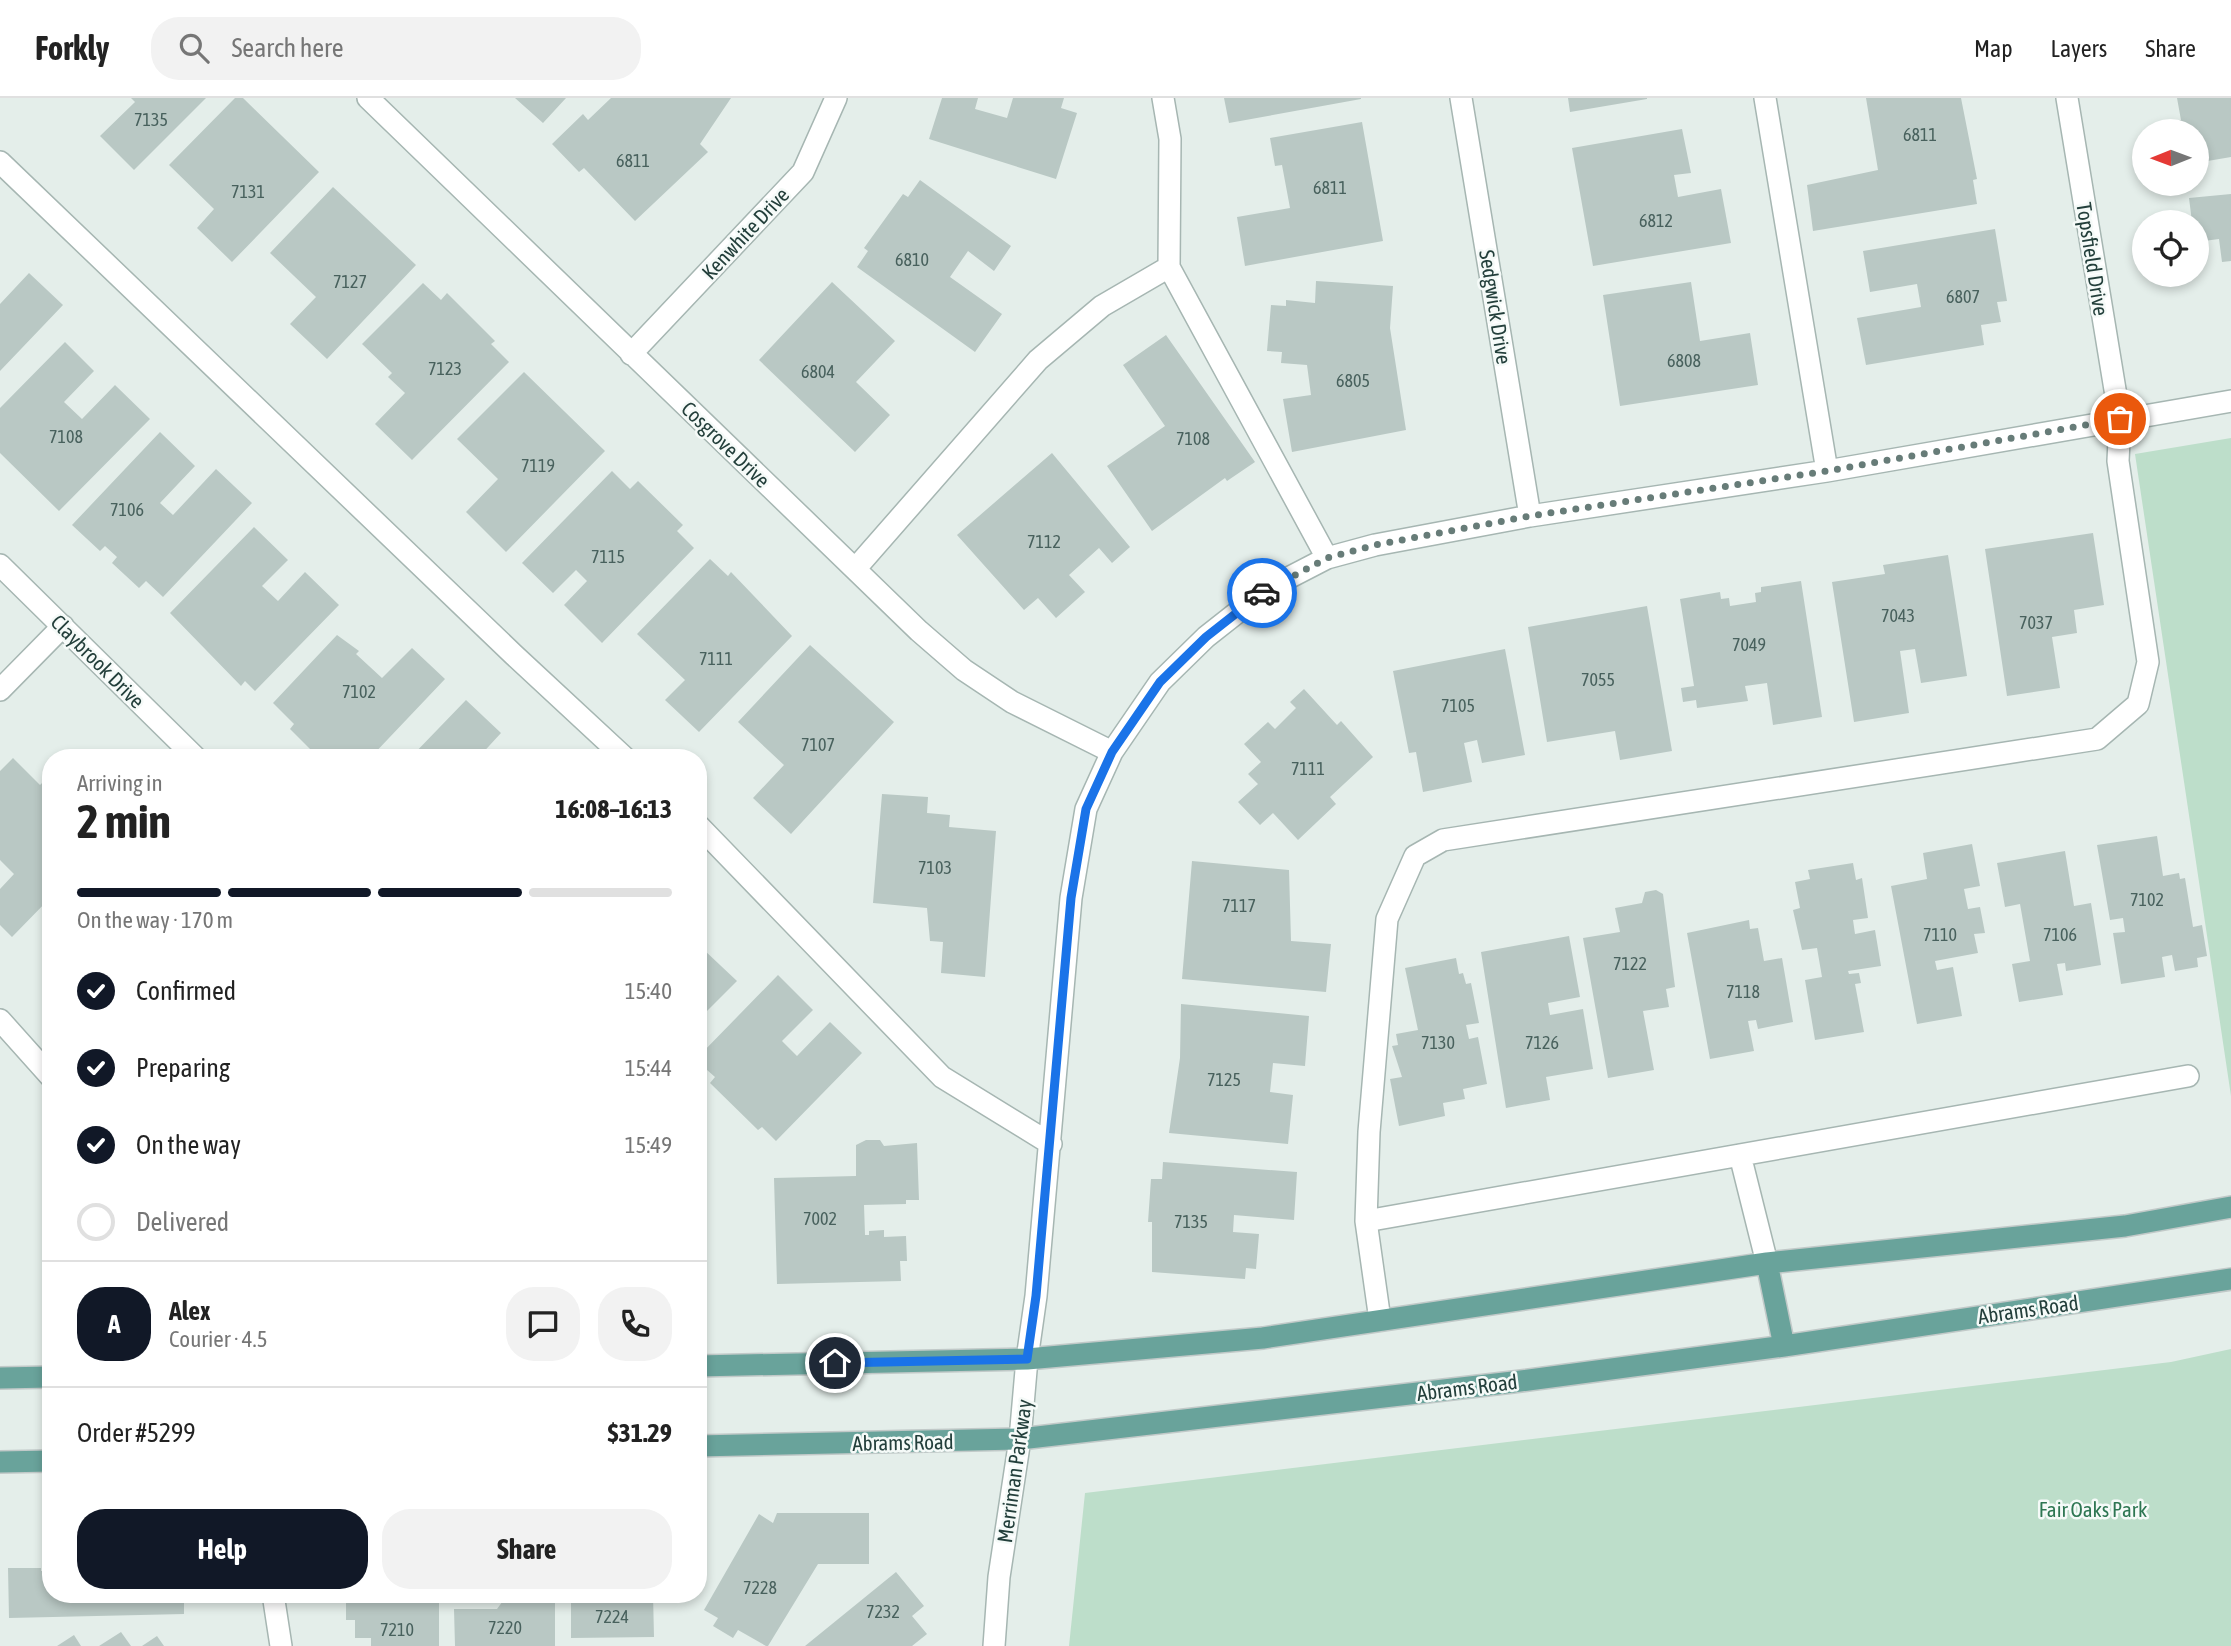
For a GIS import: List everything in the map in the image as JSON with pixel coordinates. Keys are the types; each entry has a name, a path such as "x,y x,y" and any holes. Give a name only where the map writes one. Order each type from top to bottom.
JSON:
{"main road":[{"path":"707,1366 1027,1359 1263,1338 1767,1263 2125,1226 2231,1207"},
{"path":"1767,1263 1784,1346"},
{"name":"Abrams Road","path":"707,1446 1020,1439 1513,1382 1784,1346 2231,1279"},
{"path":"0,1378 42,1377"},
{"path":"0,1462 42,1461"}],"street":[{"name":"Cosgrove Drive","path":"368,98 919,631 964,670 1012,702 1112,752"},
{"name":"Kenwhite Drive","path":"631,354 803,172 836,98"},
{"path":"1163,98 1170,139 1169,267 1327,558"},
{"name":"Sedgwick Drive","path":"1461,98 1530,516"},
{"path":"1765,98 1827,471"},
{"name":"Topsfield Drive","path":"1380,1320 1366,1221 1369,1132 1387,919 1415,856 1443,840 2097,739 2138,704 2148,662 2118,461 2120,419 2067,98"},
{"path":"0,162 615,749"},
{"path":"856,568 1038,360 1102,306 1169,267"},
{"name":"Merriman Parkway","path":"994,1646 999,1577 1020,1439 1036,1296 1071,898 1086,809 1112,752 1160,682 1206,637 1266,589 1327,558 1375,545 1530,516 1827,471 2231,401"},
{"name":"Claybrook Drive","path":"0,565 187,749"},
{"path":"0,690 63,626"},
{"path":"707,834 942,1077 1051,1144"},
{"path":"0,1020 42,1067"},
{"path":"1366,1221 2188,1076"},
{"path":"1740,1155 1767,1263"},
{"path":"274,1603 281,1646"}],"green space":[{"path":"2231,438 2231,1096 2135,454"},
{"name":"Fair Oaks Park","path":"2231,1349 2231,1646 1069,1646 1085,1493 2171,1362"}],"building":[{"path":"131,98 206,98 134,170 100,136 135,102"},
{"path":"235,98 243,98 319,172 232,262 197,228 214,209 169,165"},
{"path":"515,98 566,98 543,123"},
{"path":"611,98 731,98 700,144 708,152 635,221 584,168 579,172 552,144 583,114 588,120"},
{"path":"942,98 978,98 975,109 1007,118 1013,98 1064,98 1061,108 1077,113 1056,179 929,139"},
{"path":"1224,98 1361,98 1361,99 1229,123"},
{"path":"1568,98 1647,98 1647,99 1570,112"},
{"path":"1866,98 1961,98 1977,179 1973,180 1977,204 1813,231 1807,185 1878,170"},
{"path":"2177,98 2231,98 2231,157 2209,161 2209,119 2181,119"},
{"path":"1362,122 1383,241 1245,266 1237,217 1290,208 1282,165 1275,166 1270,138"},
{"path":"1682,129 1691,173 1674,175 1678,197 1721,189 1731,243 1593,266 1572,148"},
{"path":"920,180 1011,246 994,271 968,251 950,277 1002,314 975,352 857,267 868,251 864,248 903,194 908,197"},
{"path":"333,187 416,265 327,359 290,324 316,297 270,253"},
{"path":"2231,194 2231,261 2222,262 2219,239 2209,240 2209,210 2190,210 2189,198"},
{"path":"1995,229 2007,301 1997,302 2001,322 1981,325 1984,345 1866,365 1857,318 1921,307 1917,284 1870,292 1863,251"},
{"path":"29,273 63,305 0,371 0,304"},
{"path":"1316,281 1393,286 1390,328 1406,430 1292,452 1283,399 1311,395 1307,365 1281,363 1282,352 1267,351 1271,305 1286,306 1286,300 1315,303"},
{"path":"832,282 895,341 856,382 890,415 855,452 759,360"},
{"path":"1691,282 1700,341 1750,333 1758,385 1620,406 1603,295"},
{"path":"423,283 441,300 447,293 495,341 491,344 509,362 412,460 375,424 405,393 388,377 392,373 362,344"},
{"path":"1166,335 1255,462 1227,481 1225,478 1152,531 1107,466 1165,426 1123,365"},
{"path":"65,342 94,371 64,402 82,419 115,385 150,419 59,511 0,453 0,408"},
{"path":"524,372 605,451 506,552 466,512 498,479 457,439"},
{"path":"160,432 195,466 160,503 173,515 216,469 252,503 163,597 146,581 139,588 112,563 117,557 105,546 100,551 72,525"},
{"path":"1052,453 1130,547 1112,563 1099,548 1069,575 1085,592 1056,618 1038,598 1024,610 957,535"},
{"path":"612,471 630,489 638,481 683,525 677,531 694,548 602,643 564,605 587,581 576,570 553,593 522,563"},
{"path":"254,527 288,560 262,586 278,601 305,572 339,605 255,691 245,681 241,686 170,613"},
{"path":"2093,533 2104,605 2074,610 2077,633 2052,637 2060,688 2007,696 1985,549"},
{"path":"1948,555 1967,676 1921,683 1915,649 1900,651 1909,713 1854,722 1832,582 1885,574 1883,565"},
{"path":"710,559 728,576 731,572 792,636 699,732 665,700 685,680 637,634"},
{"path":"1801,581 1822,717 1773,725 1767,683 1745,686 1748,701 1697,708 1696,700 1683,702 1681,688 1694,686 1680,599 1720,592 1721,599 1729,598 1730,606 1756,602 1755,593 1761,592 1761,587"},
{"path":"1647,606 1672,751 1620,760 1615,731 1547,742 1528,627"},
{"path":"337,635 359,651 356,654 382,678 412,648 445,679 379,749 310,749 290,729 294,724 273,703"},
{"path":"810,645 894,722 791,834 753,798 784,765 738,722"},
{"path":"1505,649 1525,755 1482,763 1477,740 1464,743 1472,782 1423,792 1416,752 1409,753 1393,671"},
{"path":"1304,689 1337,725 1341,721 1373,757 1330,797 1336,804 1298,840 1273,813 1260,825 1238,802 1258,784 1248,774 1261,762 1244,744 1268,722 1275,729 1296,708 1290,702"},
{"path":"466,700 501,733 486,749 419,749"},
{"path":"13,758 40,785 42,783 42,906 12,937 0,925 0,889 14,874 0,860 0,771"},
{"path":"882,794 928,797 927,813 950,815 949,827 996,831 985,977 941,973 943,942 930,941 927,908 873,903"},
{"path":"2157,836 2163,876 2179,873 2180,879 2185,878 2193,927 2202,925 2207,956 2197,958 2198,967 2175,971 2172,955 2162,957 2165,977 2121,984 2113,933 2125,932 2123,918 2110,920 2097,845"},
{"path":"1972,844 1980,886 1964,889 1968,909 1980,907 1985,933 1974,934 1978,953 1935,961 1937,970 1953,967 1962,1016 1917,1024 1891,886 1927,879 1923,853"},
{"path":"2065,851 2074,906 2091,903 2101,965 2066,971 2065,963 2057,964 2063,995 2019,1002 2012,964 2030,961 2020,904 2005,907 1997,863"},
{"path":"1192,861 1289,870 1291,941 1331,944 1326,992 1182,979"},
{"path":"1853,863 1856,880 1862,878 1868,918 1853,920 1855,934 1875,930 1881,966 1848,971 1849,974 1859,973 1861,983 1855,984 1864,1032 1815,1040 1805,980 1822,977 1817,948 1802,950 1793,910 1800,908 1795,882 1810,879 1808,870"},
{"path":"1656,890 1663,894 1675,987 1666,989 1669,1007 1643,1011 1654,1070 1608,1078 1583,938 1620,932 1615,908 1642,903 1645,892"},
{"path":"1749,920 1750,929 1758,928 1764,961 1782,958 1793,1022 1758,1029 1756,1020 1748,1021 1754,1051 1710,1059 1687,933"},
{"path":"1569,936 1580,997 1548,1003 1550,1015 1583,1009 1593,1069 1546,1077 1550,1100 1506,1108 1481,952"},
{"path":"707,953 737,981 707,1011"},
{"path":"1456,958 1459,974 1463,973 1466,984 1471,983 1479,1023 1466,1025 1469,1039 1478,1037 1487,1084 1463,1089 1465,1099 1443,1103 1445,1116 1399,1126 1390,1079 1402,1077 1392,1046 1398,1045 1396,1034 1418,1030 1405,968"},
{"path":"778,975 813,1010 782,1041 797,1056 830,1022 862,1053 776,1141 762,1127 758,1130 710,1083 715,1077 707,1070 707,1048"},
{"path":"1181,1004 1309,1016 1305,1066 1273,1063 1270,1092 1293,1095 1288,1144 1169,1133 1180,1058"},
{"path":"866,1140 880,1140 884,1146 917,1143 919,1200 906,1200 906,1204 864,1205 865,1235 869,1235 869,1231 884,1230 884,1237 906,1236 907,1261 900,1261 901,1281 777,1284 774,1178 856,1176 856,1145"},
{"path":"1163,1162 1297,1172 1294,1220 1234,1215 1233,1232 1259,1234 1256,1269 1246,1268 1245,1279 1152,1272 1152,1222 1148,1222 1151,1179 1162,1179"},
{"path":"777,1513 869,1513 869,1564 818,1564 766,1646 738,1630 733,1638 713,1626 718,1618 704,1610 759,1514 773,1523"},
{"path":"8,1568 41,1568 42,1603 184,1603 184,1614 9,1618"},
{"path":"896,1572 924,1606 912,1616 927,1634 912,1646 805,1646"},
{"path":"346,1603 439,1603 439,1646 371,1646 371,1638 355,1638 355,1620 346,1620"},
{"path":"501,1603 555,1603 555,1646 455,1646 454,1609 497,1609"},
{"path":"571,1603 653,1603 654,1637 571,1638"},
{"path":"121,1632 131,1646 99,1646"},
{"path":"74,1635 81,1646 57,1646"},
{"path":"157,1636 164,1646 142,1646"}],"way so far":[{"path":"1262,593 1327,558 1375,545 1530,516 1827,471 2120,419"}],"route":[{"path":"835,1363 1027,1359 1051,1144 1071,898 1086,809 1112,752 1160,682 1206,637 1262,593"}]}
